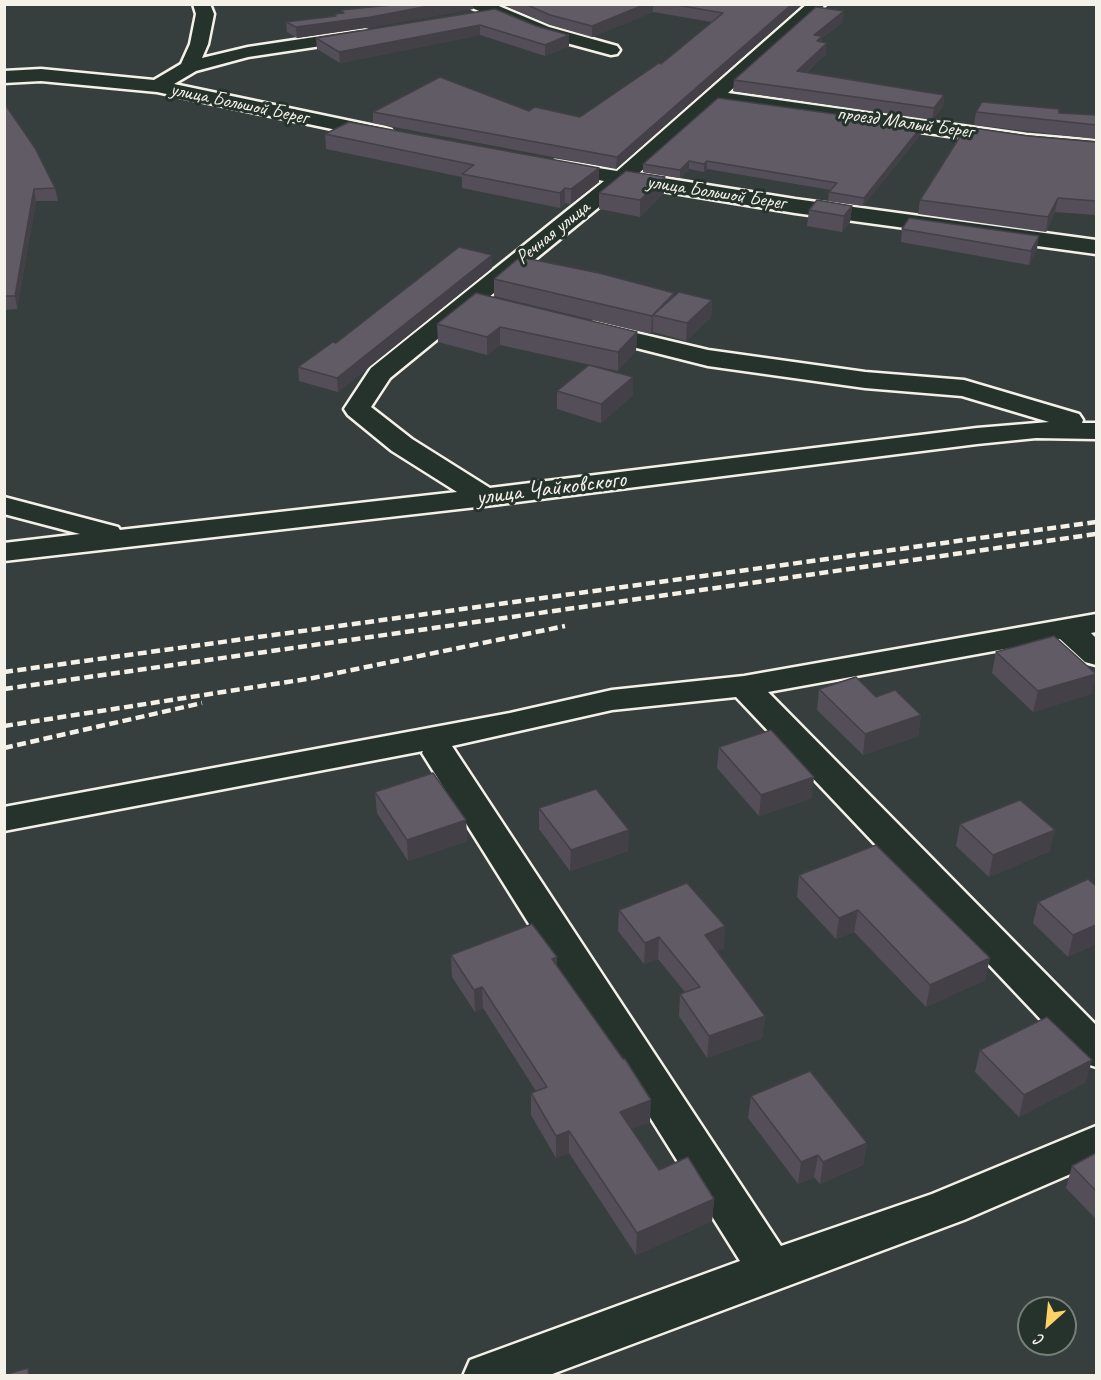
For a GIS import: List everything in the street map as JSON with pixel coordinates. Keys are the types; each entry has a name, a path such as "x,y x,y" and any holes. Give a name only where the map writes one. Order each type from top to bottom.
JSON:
{"street":[{"name":"улица Большой Берег","path":"157,86 189,67 199,44 205,14 201,4"},
{"path":"478,4 543,31 611,50"},
{"name":"Речная улица","path":"485,497 402,445 357,410 380,373 621,178 818,4"},
{"path":"462,18 496,12"},
{"path":"189,67 248,52 383,32"},
{"path":"4,77 41,75 157,86"},
{"name":"улица Большой Берег","path":"157,86 408,139"},
{"name":"проезд Малый Берег","path":"713,97 1026,141 1096,147"},
{"name":"улица Большой Берег","path":"533,162 621,178 961,230 1096,247"},
{"path":"470,299 501,306"},
{"path":"576,325 708,358 865,380 964,388 1096,429"},
{"name":"улица Чайковского","path":"4,552 485,497 977,436 1036,430 1096,429"},
{"path":"4,505 127,539"},
{"path":"4,819 510,724 612,700 744,686 1081,625 1096,655"},
{"path":"744,686 1096,1051"},
{"path":"439,753 771,1270"},
{"path":"487,1376 948,1207 1096,1144"}],"building":[{"path":"402,4 439,4 371,17 296,27 286,22 336,16 335,14 344,13 341,10"},
{"path":"525,4 646,4 592,26 550,15"},
{"path":"671,4 792,4 617,157 373,112 440,77 529,111 535,107 580,117 659,63 661,64 723,13"},
{"path":"816,7 844,11 814,35 822,36 817,41 827,43 797,71 944,95 934,108 734,80"},
{"path":"495,9 536,26 569,35 545,45 480,25 339,52 316,38"},
{"path":"718,98 922,126 864,198 829,192 837,183 707,161 704,164 689,161 680,170 643,164"},
{"path":"982,102 1059,109 1059,113 1096,115 1096,125 976,112"},
{"path":"4,103 35,148 55,188 34,189 15,296 4,296"},
{"path":"349,122 599,168 571,189 565,188 560,193 462,174 474,165 325,134"},
{"path":"966,127 1028,136 1096,142 1096,201 1058,198 1048,217 920,200"},
{"path":"626,171 665,177 640,200 599,193"},
{"path":"817,200 852,206 844,216 809,210"},
{"path":"909,218 1039,236 1031,251 902,229"},
{"path":"459,247 492,255 337,378 298,367 333,342 336,343"},
{"path":"520,257 599,273 674,293 652,316 494,279"},
{"path":"679,292 712,300 687,323 653,315"},
{"path":"476,293 637,332 618,352 500,327 487,337 437,324"},
{"path":"589,365 633,377 601,404 557,391"},
{"path":"1054,636 1096,674 1038,691 996,652"},
{"path":"856,677 876,697 895,690 921,715 865,734 819,689"},
{"path":"771,730 814,777 761,795 719,747"},
{"path":"433,773 466,820 407,840 375,792"},
{"path":"596,789 629,830 571,850 539,808"},
{"path":"1020,800 1055,830 993,855 960,824"},
{"path":"876,845 990,958 930,985 858,910 839,918 799,875"},
{"path":"1088,879 1096,886 1096,925 1073,935 1038,902"},
{"path":"687,883 725,926 705,935 765,1016 709,1036 680,994 700,987 659,937 645,943 619,910"},
{"path":"532,924 557,957 552,959 625,1059 651,1100 620,1112 659,1170 688,1157 714,1199 637,1233 569,1131 556,1136 531,1093 547,1087 482,987 474,990 451,955"},
{"path":"1047,1017 1092,1060 1024,1095 980,1050"},
{"path":"810,1071 867,1143 823,1162 818,1155 801,1162 751,1096"},
{"path":"1096,1153 1096,1191 1072,1166"},
{"path":"28,1368 29,1376 4,1376 4,1375"}],"railway":[{"path":"4,672 1096,522"},
{"path":"4,689 1096,534"},
{"path":"4,726 313,678 565,626"},
{"path":"4,748 202,703"}]}
